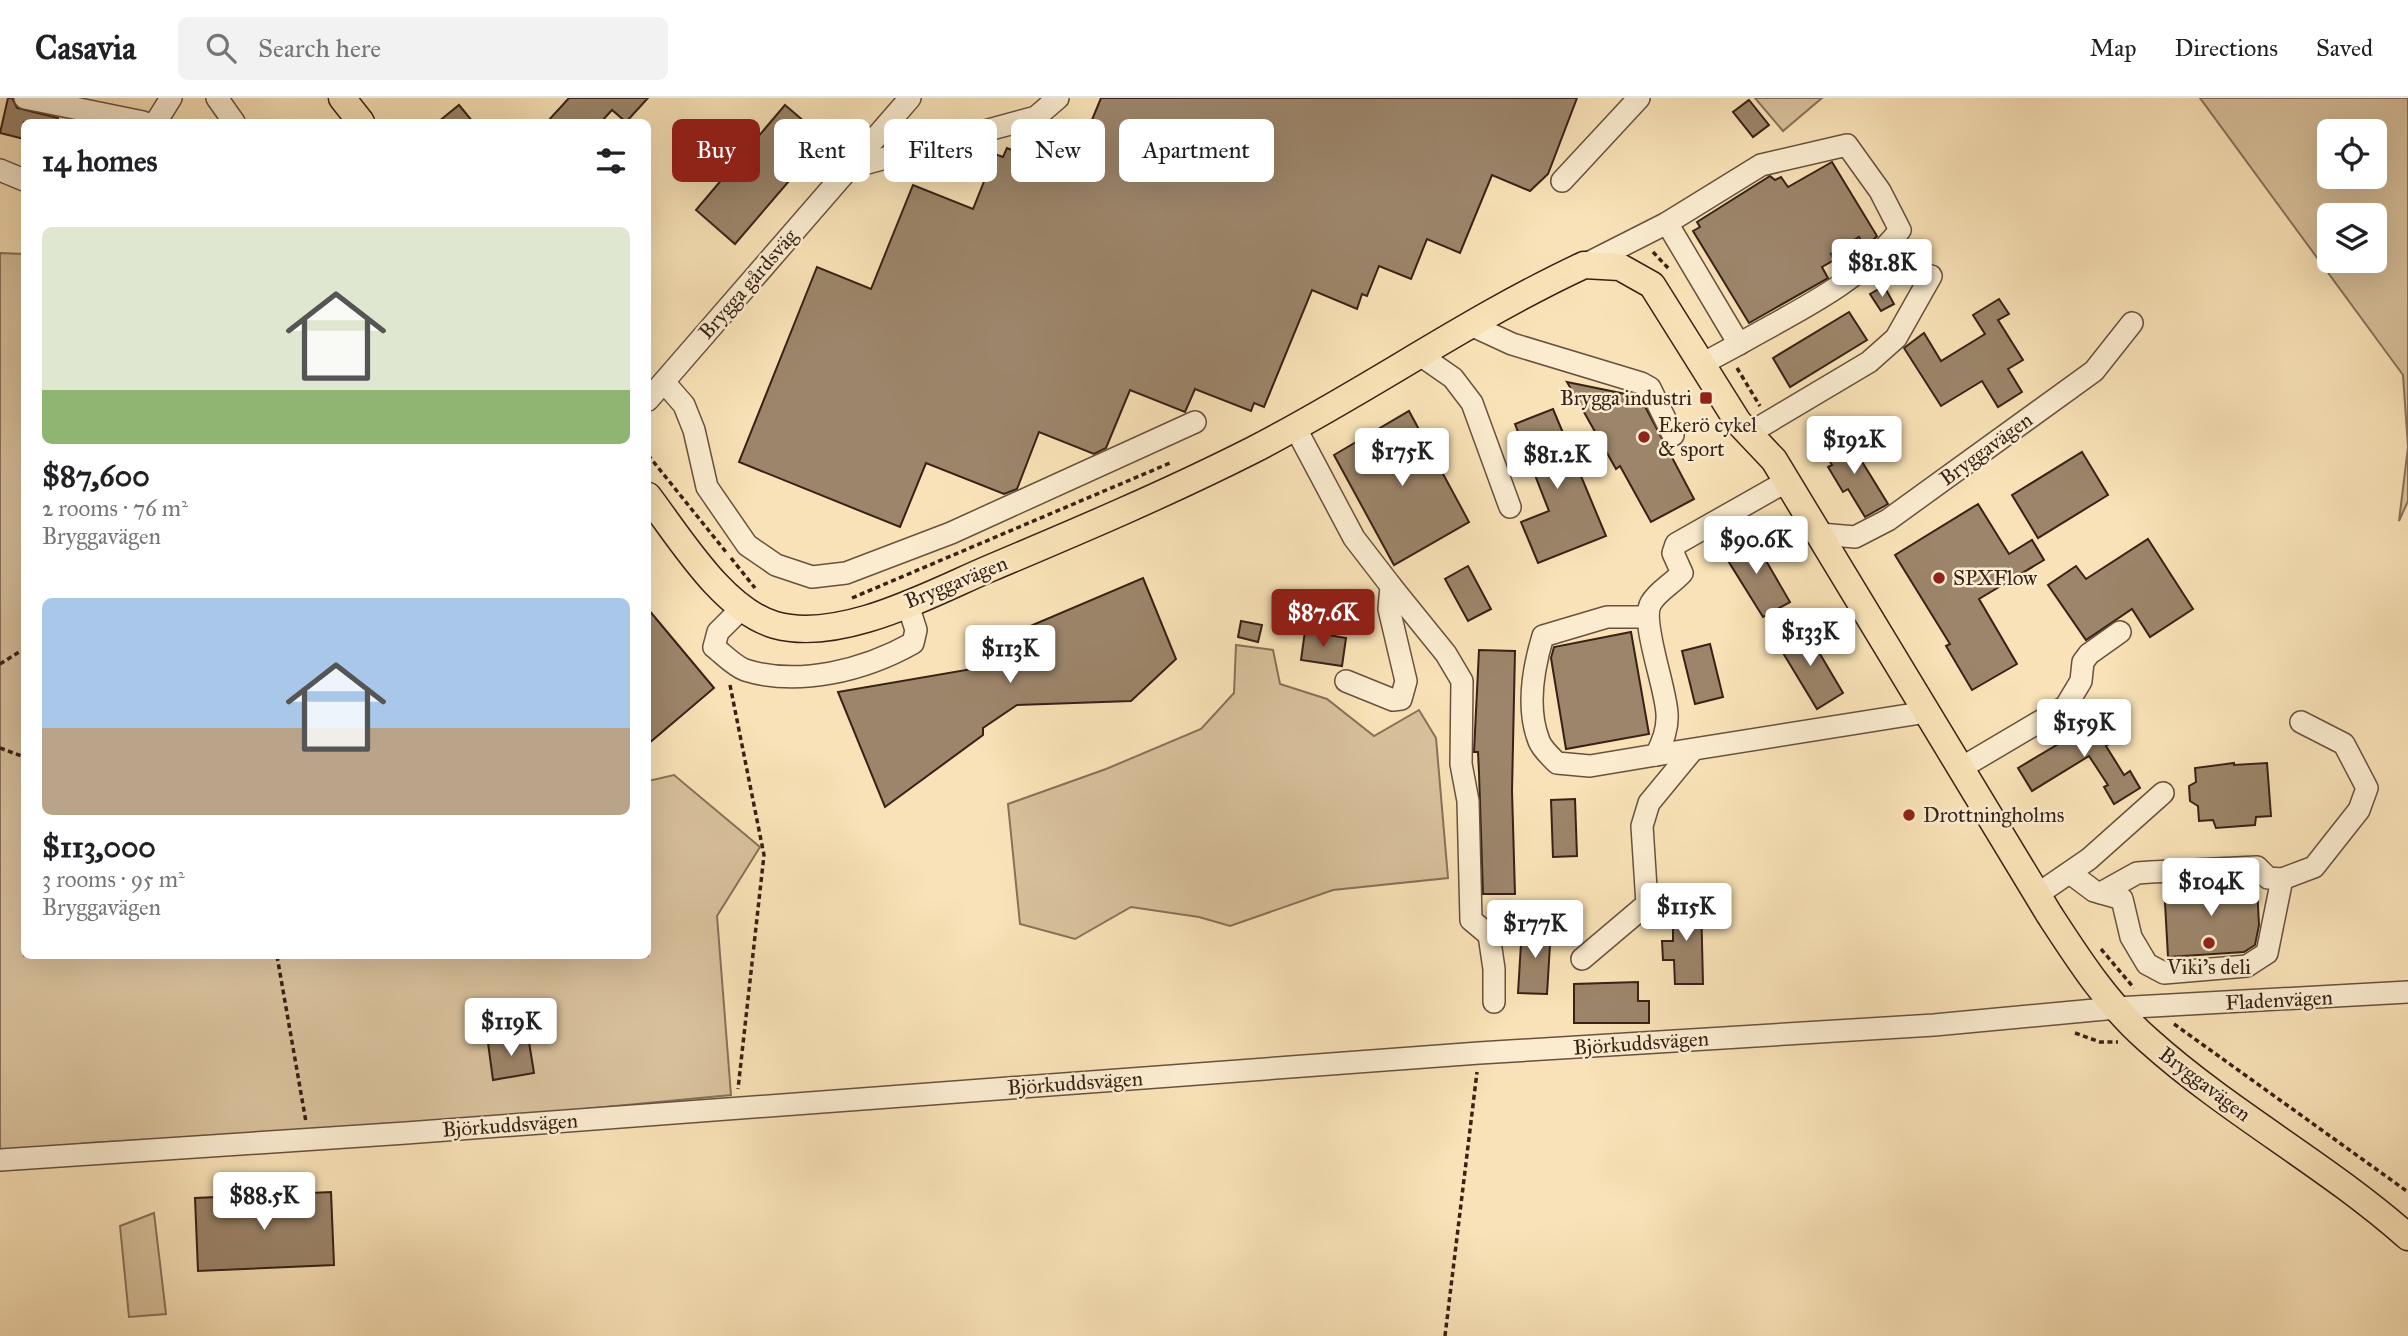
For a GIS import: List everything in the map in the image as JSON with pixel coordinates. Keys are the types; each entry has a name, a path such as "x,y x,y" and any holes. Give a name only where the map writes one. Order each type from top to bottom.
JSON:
{"main road":[{"path":"342,98 358,119"},
{"name":"Bryggavägen","path":"651,500 724,592 792,629 821,629 854,622 1081,530 1295,427 1584,265 1619,267 1652,285 1738,422 1759,428 1774,460 2038,894 2081,963 2116,1008 2149,1041 2372,1206 2408,1237"}],"street":[{"path":"25,98 128,119"},
{"path":"158,119 171,98"},
{"path":"217,98 232,119"},
{"name":"Brygga gårdsväg","path":"870,144 910,98"},
{"path":"870,162 1037,117 1058,98"},
{"path":"1562,181 1639,98"},
{"name":"Bryggavägen","path":"1584,265 1667,223 1761,165 1847,145 1880,191 1900,230 1882,254 1854,278 1702,364"},
{"path":"0,170 21,179"},
{"name":"Brygga gårdsväg","path":"651,397 837,182"},
{"path":"1667,223 1732,347"},
{"path":"1759,428 1869,362 1896,338 1931,276"},
{"name":"Bryggavägen","path":"1820,534 1854,537 1888,520 2094,371 2132,323"},
{"path":"1473,326 1512,344 1641,383 1650,388 1673,435"},
{"path":"1420,355 1452,378 1472,402 1510,506"},
{"path":"664,382 684,405 694,430 707,487 747,545 776,565 812,577 846,573 951,533 1195,422"},
{"path":"1295,427 1354,538 1446,654 1462,681 1461,764 1468,802 1471,920 1489,935 1494,969 1494,1002"},
{"path":"1656,755 1665,737 1668,715 1646,617 1651,601 1682,573 1673,553 1676,544 1787,481"},
{"path":"1346,681 1393,700 1401,699 1405,693 1406,681 1389,609 1391,586"},
{"path":"759,609 718,632 714,647 743,669 796,678 881,661 913,643 916,630 907,602"},
{"path":"1646,617 1608,617 1543,636 1534,666 1532,703 1539,743 1557,763 1590,766 1691,752 1927,712"},
{"path":"1961,768 2066,706 2081,681 2083,662 2089,654 2120,632"},
{"path":"2101,893 2137,873 2257,867 2268,878 2283,879 2314,867 2359,810 2367,788 2344,744 2301,722"},
{"path":"1582,959 1647,904 1642,826 1648,803 1691,752"},
{"path":"2038,894 2070,873 2164,793"},
{"path":"2070,873 2101,893 2122,899 2131,937 2147,964 2164,973 2248,966 2267,953 2283,879"},
{"name":"Fladenvägen","path":"2151,1008 2408,992"},
{"name":"Björkuddsvägen","path":"0,1160 309,1140 1479,1053 1934,1025 2116,1008 2151,1008"}],"path":[{"path":"1634,240 1661,257 1675,278"},
{"path":"1732,347 1759,428"},
{"path":"651,459 755,588 759,609"},
{"path":"845,601 1175,461"},
{"path":"0,664 21,651"},
{"path":"734,663 729,672 730,701 758,815 764,855 741,1049 737,1108"},
{"path":"0,748 21,756"},
{"path":"2099,946 2151,1008 2408,1192"},
{"path":"278,959 309,1140"},
{"path":"1445,1336 1479,1053"}],"shaded area":[{"path":"1755,98 1822,98 1783,131"},
{"path":"2200,98 2408,98 2408,447 2403,375 2328,273 2387,273 2387,203 2317,203 2317,258"},
{"path":"0,253 21,254 21,959 651,959 651,780 674,775 760,847 717,916 731,1095 405,1126 87,1143 0,1154"},
{"path":"2408,447 2408,501 2399,521"},
{"path":"1236,645 1273,650 1280,684 1327,699 1374,736 1419,710 1436,738 1448,878 1333,890 1230,926 1199,917 1131,907 1075,939 1020,924 1008,804 1106,769 1201,729 1234,693"},
{"path":"154,1213 166,1314 129,1317 120,1226"}],"building":[{"path":"8,98 12,98 17,108 58,118 21,119 21,138 0,133"},
{"path":"569,98 648,98 629,119 622,119 612,110 604,119 550,119"},
{"path":"1101,98 1577,98 1548,174 1530,191 1492,175 1460,253 1427,239 1411,279 1379,266 1367,296 1362,294 1357,309 1312,290 1264,407 1254,403 1251,411 1195,389 1185,412 1130,390 1106,448 1094,454 1039,432 1017,489 1004,494 926,463 900,527 739,462 817,267 871,289 913,185 973,209 984,182 997,182 997,155 1003,157 1007,148 1011,150 1011,182 1105,182 1105,119 1092,119"},
{"path":"1749,100 1769,125 1753,137 1733,112"},
{"path":"459,105 471,119 442,119"},
{"path":"785,105 801,119 774,119 774,182 788,182 735,244 696,210 720,182 760,182 760,134"},
{"path":"1832,162 1877,236 1865,248 1859,237 1831,254 1834,260 1822,267 1828,278 1749,323 1693,231 1700,227 1697,222 1770,176 1775,180 1781,177 1788,187"},
{"path":"1884,286 1894,304 1881,311 1870,294"},
{"path":"1999,299 2009,314 1998,320 2023,360 2008,369 2022,392 1998,407 1982,381 1941,406 1904,348 1924,333 1941,361 1985,334 1973,315"},
{"path":"1849,312 1867,340 1790,387 1773,358"},
{"path":"1567,382 1640,397 1694,499 1651,522 1620,466 1616,469"},
{"path":"1553,409 1606,536 1538,563 1521,522 1549,511 1515,424"},
{"path":"1409,411 1469,522 1394,565 1334,455"},
{"path":"1845,434 1888,504 1865,517 1848,489 1843,492 1828,467 1832,465 1822,448"},
{"path":"2082,452 2108,495 2038,538 2012,495"},
{"path":"1978,504 2009,554 2032,540 2044,560 1979,599 2017,664 1972,690 1946,646 1950,644 1895,555"},
{"path":"1751,535 1790,602 1763,617 1722,551"},
{"path":"2148,539 2193,609 2150,637 2132,609 2086,640 2048,585 2076,566 2086,579"},
{"path":"1468,566 1491,609 1468,621 1445,579"},
{"path":"1143,578 1176,659 1131,701 1017,705 983,728 983,735 885,807 838,692 978,668 979,659 998,652 993,642"},
{"path":"651,613 714,688 651,741"},
{"path":"1241,621 1262,625 1258,642 1238,637"},
{"path":"1804,627 1843,693 1817,709 1777,643"},
{"path":"1305,631 1346,638 1342,666 1301,660"},
{"path":"1631,632 1649,734 1566,749 1551,658 1554,647"},
{"path":"1710,644 1723,697 1695,704 1682,651"},
{"path":"1479,650 1515,651 1512,791 1515,894 1483,894 1478,752 1474,752"},
{"path":"2112,712 2125,734 2106,746 2124,775 2130,771 2140,788 2114,804 2104,787 2108,785 2089,756 2032,791 2018,768"},
{"path":"2234,763 2267,763 2271,816 2256,817 2255,825 2216,828 2213,820 2199,821 2198,806 2190,801 2189,786 2196,782 2195,768"},
{"path":"1575,799 1577,856 1553,857 1551,800"},
{"path":"2252,880 2257,886 2259,925 2255,945 2244,952 2168,957 2164,885"},
{"path":"1701,901 1703,984 1675,984 1674,960 1663,960 1662,941 1673,941 1673,902"},
{"path":"1522,927 1551,928 1547,994 1518,993"},
{"path":"1638,982 1638,1001 1649,1001 1649,1023 1574,1023 1574,984"},
{"path":"528,1036 534,1073 493,1080 488,1043"},
{"path":"331,1192 334,1265 198,1271 195,1198"}],"place":[{"name":"Brygga industri","path":"1706,398"},
{"name":"Ekerö cykel & sport","path":"1644,437"},
{"name":"SPXFlow","path":"1939,578"},
{"name":"Drottningholms","path":"1909,815"},
{"name":"Viki's deli","path":"2209,943"}]}
